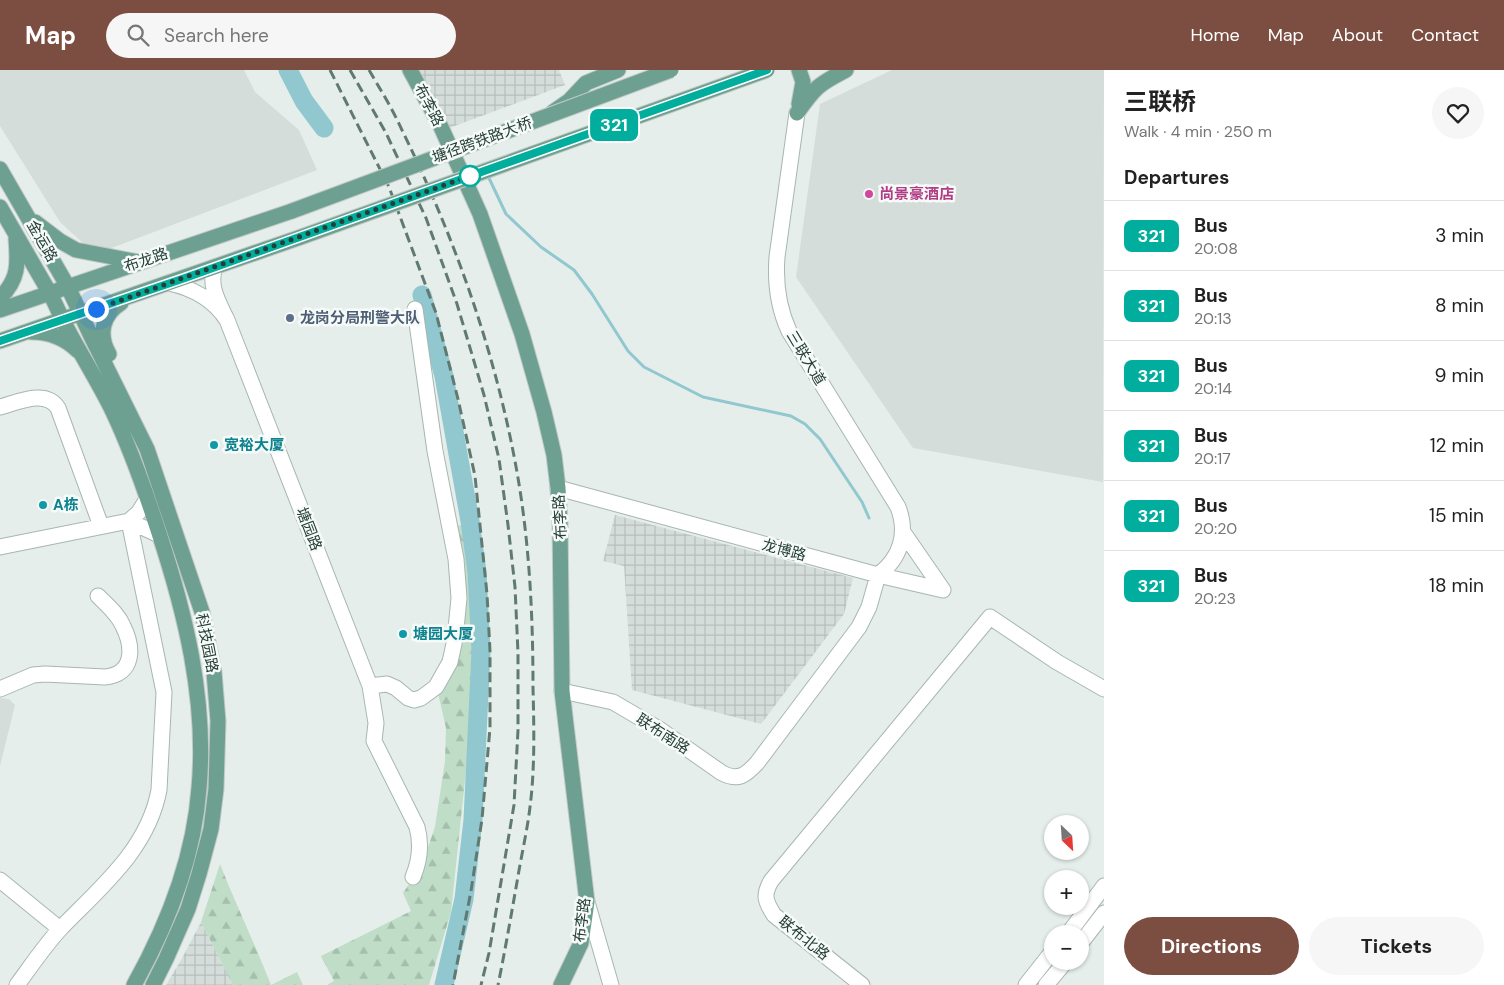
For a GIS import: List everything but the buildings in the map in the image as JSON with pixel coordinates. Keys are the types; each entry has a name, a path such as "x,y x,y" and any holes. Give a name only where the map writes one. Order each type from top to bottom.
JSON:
{"main road":[{"name":"布李路","path":"410,70 456,159 480,214 522,334 554,454 562,559 562,691 587,902 581,943 561,985"},
{"path":"456,159 540,120 561,106 586,83 618,70"},
{"name":"塘径跨铁路大桥","path":"292,211 671,70"},
{"name":"塘径跨铁路大桥","path":"301,237 767,70"},
{"path":"797,113 803,82 799,70"},
{"path":"797,113 812,91 820,84 846,70"},
{"name":"金运路","path":"0,169 68,287 81,314"},
{"name":"金运路","path":"0,207 63,320"},
{"name":"布龙路","path":"0,310 292,211"},
{"path":"28,217 60,242 76,250 141,262"},
{"path":"0,298 10,287 16,272 16,235"},
{"name":"布龙路","path":"0,341 301,237"},
{"path":"129,298 114,307 110,312 103,328 103,340 144,424 147,449"},
{"name":"科技园路","path":"81,314 147,449 202,612 214,672 218,721 215,803 208,844 188,909 153,985"},
{"name":"科技园路","path":"63,320 112,410 148,499 171,568 192,656 198,706 200,739 199,789 183,874 175,898 154,946 134,985"},
{"path":"27,332 58,337 67,342 82,356"}],"street":[{"name":"三联大道","path":"797,113 776,269 780,307 795,342 898,507 903,523 902,540 896,557 878,575"},
{"name":"塘园路","path":"215,267 212,283 370,686 376,723 374,741 417,827 420,850 413,877"},
{"name":"塘园路","path":"169,284 181,286 202,296 216,306 227,320"},
{"path":"370,686 387,684 414,700 429,694 436,687 450,662 455,639 459,598 456,559 435,451 415,310"},
{"path":"0,407 38,398 49,398 55,402 101,526"},
{"name":"龙博路","path":"558,488 878,575 943,590 903,532"},
{"path":"0,546 129,521 139,512 148,499"},
{"path":"129,521 160,535"},
{"path":"17,985 60,929 104,885 140,842 153,815 160,790 164,692 129,521"},
{"name":"联布南路","path":"562,691 613,702 659,730 722,773 731,777 742,776 757,763 859,627 869,607 878,575"},
{"path":"0,689 34,675 106,677 114,676 124,670 130,656 127,636 123,625 113,611 98,596"},
{"name":"联布北路","path":"862,985 774,914 765,898 766,889 771,881 990,617 1057,662 1104,689"},
{"path":"1075,925 1104,886"},
{"path":"2,887 60,929"},
{"path":"587,902 611,985"},
{"path":"1089,932 1104,913"},
{"path":"1026,985 1044,962"},
{"path":"1046,985 1058,970"}],"shaded area":[{"path":"0,70 244,70 255,92 299,130 317,170 109,249 84,244 60,222 0,126"},
{"path":"415,70 559,70 565,85 449,128"},
{"path":"892,70 1104,70 1103,482 913,448 796,277 820,104"},
{"path":"615,515 853,578 844,614 761,724 632,690 624,566 603,561"},
{"path":"0,698 9,699 15,705 0,766"},
{"path":"201,922 233,985 166,985 181,960"}],"green space":[{"path":"457,525 466,526 473,637 470,733 451,912 429,985 327,985 334,981 321,956 411,911 403,893 422,865 435,827 445,761 446,728 438,693 457,664"},
{"path":"220,864 271,985 233,985 201,922"},
{"path":"297,972 303,985 271,985"}],"waterway":[{"path":"288,70 304,101 324,128"},
{"path":"488,176 506,214 541,247 574,270 592,294 628,351 644,367 703,397 791,416 805,424 820,439 862,502 869,518"},
{"path":"422,295 444,376 470,521 477,572 481,651 473,820 464,899 444,985"}],"railway":[{"path":"330,70 389,187 436,313 475,476 487,594 490,651 490,728 482,819 471,891 453,985"},
{"path":"350,70 386,133 426,218 457,304 484,395 499,459 515,587 518,653 518,730 514,805 489,953 481,985"},
{"path":"369,70 394,113 420,167 468,288 482,330 505,413 523,513 527,543 532,630 533,777 527,826 498,985"}],"bus line":[{"name":"321","path":"0,341 185,278 767,70"}],"place":[{"name":"尚景豪酒店","path":"869,194"},
{"name":"龙岗分局刑警大队","path":"290,318"},
{"name":"宽裕大厦","path":"214,445"},
{"name":"A栋","path":"43,505"},
{"name":"塘园大厦","path":"403,634"}],"route":[{"path":"96,309 470,176"}]}
